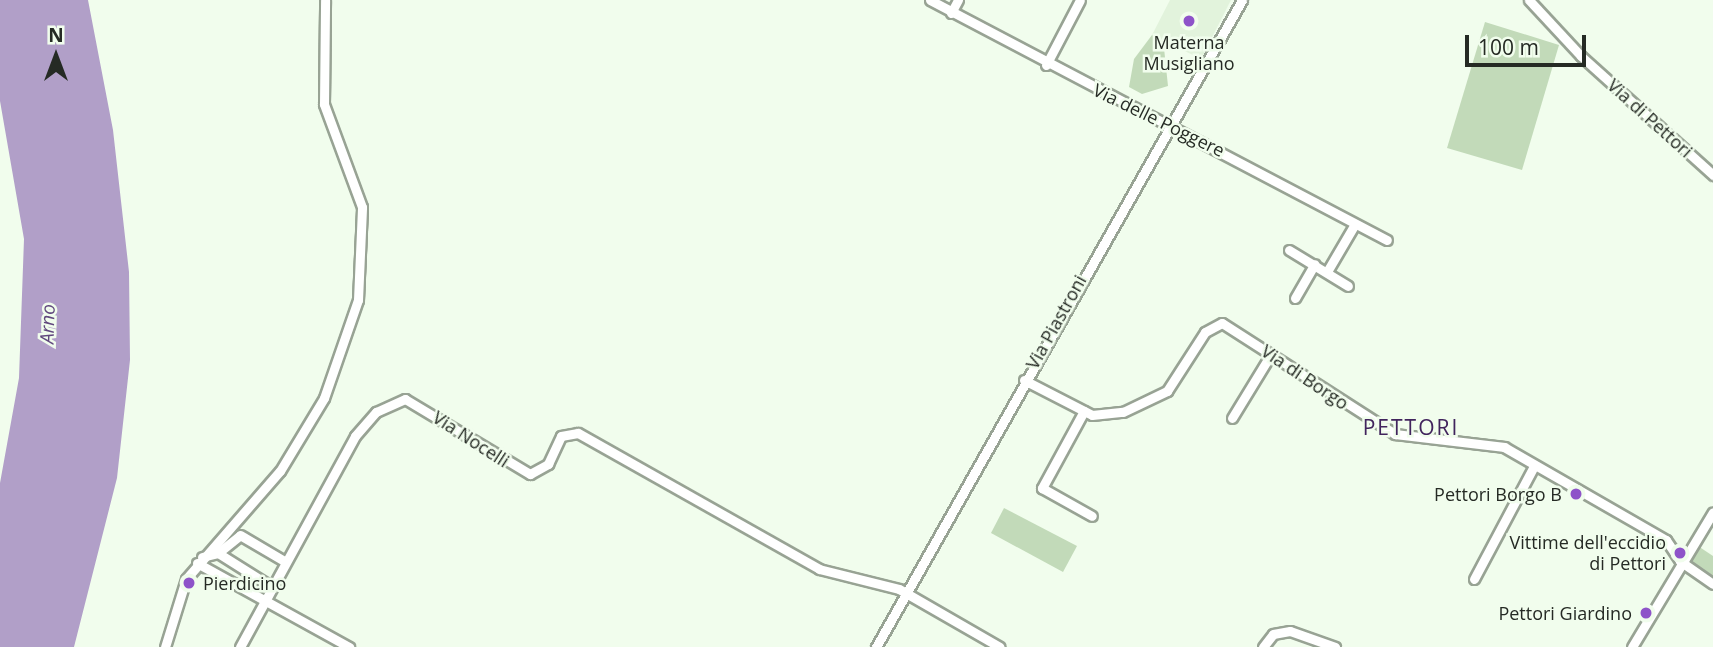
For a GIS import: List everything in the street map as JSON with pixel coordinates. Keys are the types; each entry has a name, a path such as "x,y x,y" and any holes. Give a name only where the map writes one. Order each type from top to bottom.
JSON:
{"street":[{"path":"167,647 181,586 293,452 333,378 358,300 362,207 324,104 325,0"},
{"name":"Via delle Poggere","path":"930,0 1046,65 1169,124 1387,240"},
{"path":"951,13 958,0"},
{"path":"1046,65 1080,0"},
{"name":"Via Piastroni","path":"877,647 1024,380 1242,0"},
{"name":"Via di Pettori","path":"1529,0 1581,56 1713,175"},
{"path":"1328,270 1355,224"},
{"path":"1289,250 1328,270 1348,286"},
{"path":"1295,298 1315,264"},
{"name":"Via di Borgo","path":"1024,380 1084,411 1111,415 1162,396 1216,323 1271,354 1395,434 1424,442 1483,440 1534,466 1672,548"},
{"path":"1232,418 1271,354"},
{"name":"Via Nocelli","path":"240,647 361,427 405,399 530,474 548,464 561,436 578,433 819,569 907,592"},
{"path":"1084,411 1042,488 1092,516"},
{"path":"1474,579 1534,466"},
{"path":"1632,647 1679,561 1713,512"},
{"path":"200,560 218,553 240,535 286,562"},
{"path":"1692,543 1672,548 1679,561 1713,584"},
{"path":"218,553 272,587"},
{"path":"200,560 264,605 349,647"},
{"path":"907,592 1000,647"},
{"path":"1263,647 1273,634 1290,631 1335,647"}],"shaded area":[{"path":"1170,0 1231,0 1201,59 1152,35"},
{"path":"1485,22 1559,45 1522,170 1447,148"},
{"path":"1152,35 1171,45 1164,48 1168,86 1142,94 1129,87 1134,59"},
{"path":"1004,508 1077,546 1063,572 991,533"},
{"path":"1695,544 1713,556 1713,580 1686,558"}],"water":[{"name":"Arno","path":"0,0 88,0 113,130 129,272 130,360 117,478 74,647 0,647 0,483 19,378 24,239 0,101"}],"place":[{"name":"Materna Musigliano","path":"1189,21"},
{"name":"Pettori Borgo B","path":"1576,494"},
{"name":"Vittime dell'eccidio di Pettori","path":"1680,553"},
{"name":"Pierdicino","path":"189,583"},
{"name":"Pettori Giardino","path":"1646,613"}],"district":[{"name":"PETTORI","path":"1411,427"}]}
